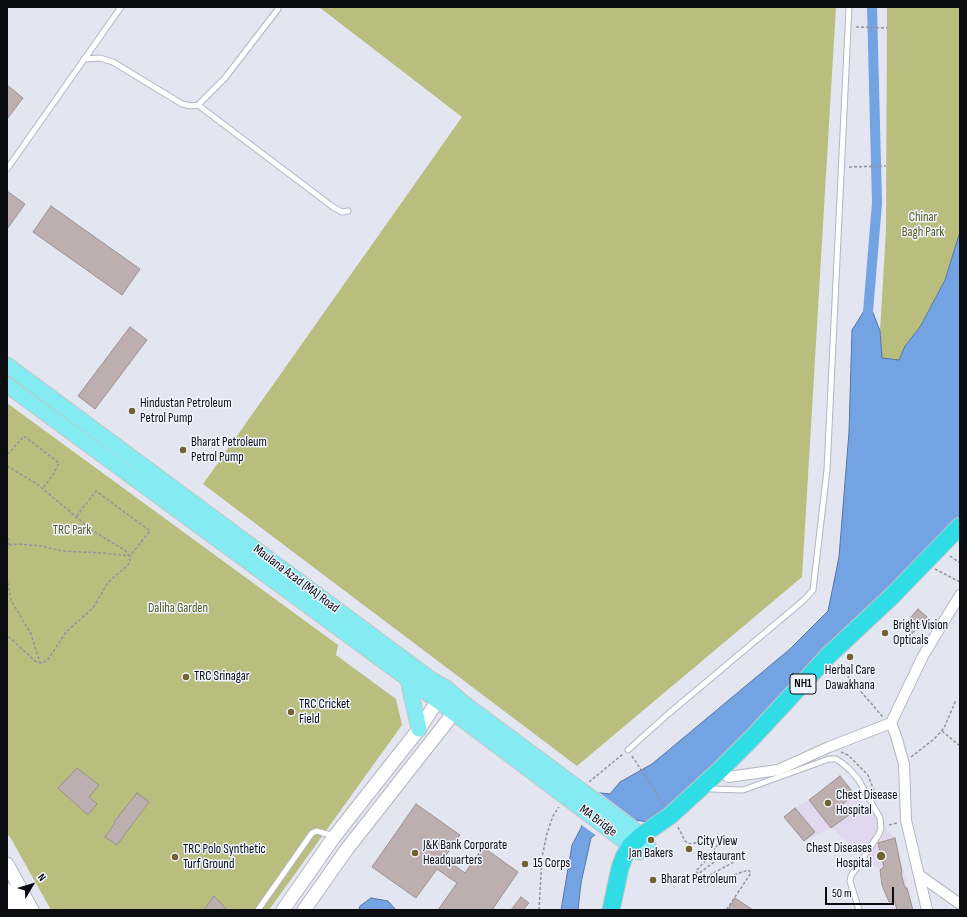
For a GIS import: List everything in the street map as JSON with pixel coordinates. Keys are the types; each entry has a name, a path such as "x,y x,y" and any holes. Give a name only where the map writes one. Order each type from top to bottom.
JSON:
{"highway":[{"name":"NH1","path":"635,841 728,777 757,740 829,655 892,596 960,526"},
{"name":"NH1","path":"611,910 620,868 624,857 635,841 671,815 721,769 757,740 933,568 954,558 960,540"},
{"path":"622,910 635,841"}],"main road":[{"name":"Maulana Azad (MA) Road","path":"7,365 432,680 446,688 458,707"},
{"name":"Maulana Azad (MA) Road","path":"7,385 408,680 438,701 458,707 576,795"},
{"path":"408,680 419,728"},
{"path":"283,910 333,838 419,728 446,688"},
{"path":"304,910 347,849 458,707"},
{"name":"MA Bridge","path":"576,795 635,841"},
{"path":"329,861 333,838"},
{"path":"296,910 329,861 347,849"},
{"path":"7,864 32,910"},
{"path":"7,890 18,910"}],"street":[{"path":"728,777 778,770 828,747 891,723 922,656 960,595"},
{"path":"891,723 904,764 906,820 927,910"},
{"path":"919,875 960,904"}],"lane":[{"path":"7,169 122,7"},
{"path":"628,750 667,715 804,600 813,590 827,470 849,7"},
{"path":"84,59 100,58 113,62 182,104 191,106 198,105 225,78 278,9"},
{"path":"198,105 333,207 342,212 348,212"},
{"path":"711,789 743,790 829,759 836,759 842,763 858,779 880,818 881,828 879,834 851,876 850,881 859,910"},
{"path":"258,910 312,833 320,832 333,838"}],"path":[{"path":"848,26 887,28"},
{"path":"841,167 886,166"},
{"path":"7,454 9,454 24,436 59,463 42,489"},
{"path":"7,466 37,484 76,518 93,531 126,551 130,556 130,562 127,566 114,577 93,608 66,632 47,660 40,663 35,661 7,635"},
{"path":"76,518 96,491 150,531 130,556"},
{"path":"7,538 9,540 7,550"},
{"path":"9,545 18,544 42,546 52,547 62,551 130,556"},
{"path":"933,568 960,582"},
{"path":"7,578 11,600 31,634 40,663"},
{"path":"836,662 884,719 891,723"},
{"path":"904,764 942,731 956,700"},
{"path":"942,731 960,746"},
{"path":"539,910 542,857 547,833 553,816 628,750"},
{"path":"634,759 689,844 716,839 719,843 696,871 698,874 721,857 734,854 737,858 732,863 706,877 704,882 712,883 748,870 751,873 727,909 723,910"},
{"path":"868,775 876,796"},
{"path":"888,825 906,820"}],"shaded area":[{"name":"Chest Diseases Hospital","path":"840,776 855,795 895,838 913,910 893,910 882,885 880,870 831,828 804,841 784,817"}],"green space":[{"path":"319,7 836,7 802,577 577,766 203,484 462,117"},
{"name":"Chinar Bagh Park","path":"887,7 960,7 960,233 945,280 920,327 905,346 899,361 882,358 880,331 886,230"},
{"name":"TRC Srinagar","path":"7,403 338,645 336,655 396,699 402,725 269,910 51,910 7,834"}],"water":[{"path":"960,232 960,515 896,579 804,676 671,807 647,822 635,820 622,813 591,838 581,883 578,910 561,910 572,845 581,828 592,792 610,794 620,782 652,764 790,649 828,611 839,557 849,432 852,330 864,311 872,310 880,331 882,358 899,360 905,346 920,327 945,280"},
{"path":"371,898 388,901 396,910 359,910 360,906"}],"pier":[{"path":"596,790 637,821 636,822 622,816 597,836 580,824 590,791"}],"building":[{"path":"7,85 23,98 7,119"},
{"path":"7,191 25,204 7,229"},
{"path":"51,206 140,269 122,295 33,232"},
{"path":"130,327 147,340 95,409 78,396"},
{"path":"918,609 927,617 912,634 903,626"},
{"path":"77,768 99,785 89,797 97,804 88,815 58,788"},
{"name":"Chest Disease Hospital","path":"840,776 855,795 841,805 849,815 831,828 809,800"},
{"path":"137,793 149,802 117,845 105,837 115,823 114,822"},
{"name":"J&K Bank Corporate Headquarters","path":"416,804 460,835 444,858 465,873 483,847 518,872 492,910 438,910 457,883 437,869 416,898 372,867"},
{"path":"795,808 815,832 804,841 784,817"},
{"path":"895,838 902,872 901,874 905,888 907,888 913,910 897,910 895,902 889,902 882,885 880,870 884,867 878,843"},
{"path":"214,896 227,910 204,910"},
{"path":"521,897 529,903 523,910 511,910"},
{"path":"735,898 753,910 728,910"}],"waterway":[{"path":"867,324 877,203 872,7"}],"place":[{"name":"Hindustan Petroleum Petrol Pump","path":"132,411"},
{"name":"Bharat Petroleum Petrol Pump","path":"183,450"},
{"name":"Bright Vision Opticals","path":"885,633"},
{"name":"Herbal Care Dawakhana","path":"850,657"},
{"name":"TRC Srinagar","path":"186,677"},
{"name":"TRC Cricket Field","path":"291,712"},
{"name":"Chest Disease Hospital","path":"828,803"},
{"name":"Jan Bakers","path":"651,840"},
{"name":"City View Restaurant","path":"689,849"},
{"name":"J&K Bank Corporate Headquarters","path":"415,853"},
{"name":"Chest Diseases Hospital","path":"881,856"},
{"name":"TRC Polo Synthetic Turf Ground","path":"175,857"},
{"name":"15 Corps","path":"525,864"},
{"name":"Bharat Petroleum","path":"653,880"}],"park label":[{"name":"TRC Park","path":"72,531"},
{"name":"Daliha Garden","path":"178,609"}]}
